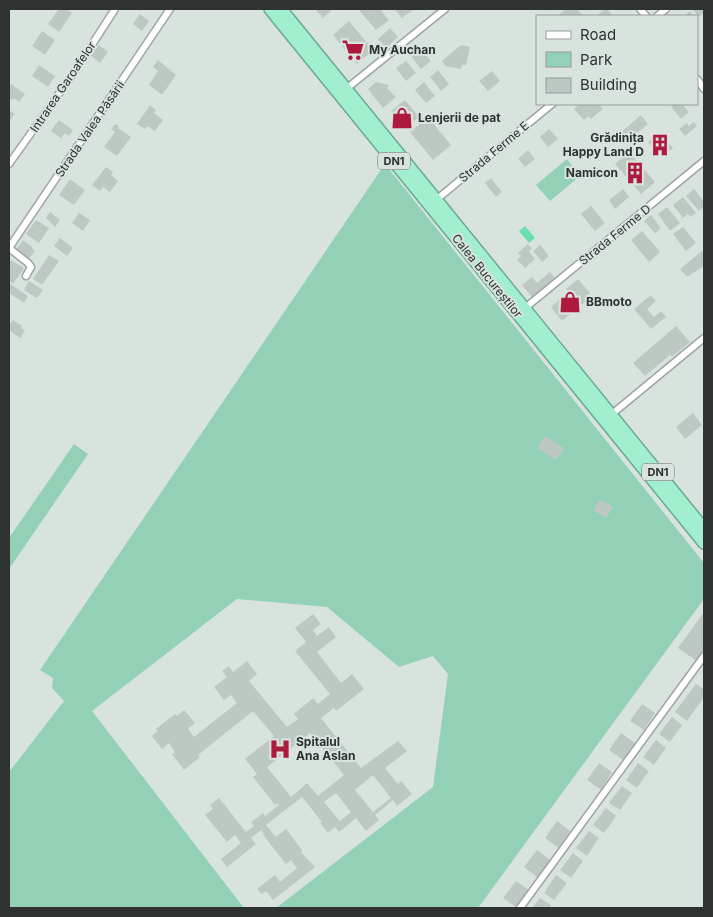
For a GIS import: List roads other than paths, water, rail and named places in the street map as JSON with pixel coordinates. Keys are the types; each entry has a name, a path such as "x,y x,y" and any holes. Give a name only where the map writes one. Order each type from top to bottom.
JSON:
{"highway":[{"name":"Calea Bucureștilor","path":"270,9 704,543"},
{"name":"Calea Bucureștilor","path":"281,9 704,529"}],"street":[{"name":"Intrarea Garoafelor","path":"9,164 73,74 115,9"},
{"name":"Strada Valea Păsării","path":"9,248 170,9"},
{"path":"346,89 445,9"},
{"name":"Strada Ferme E","path":"436,200 551,105"},
{"name":"Strada Ferme D","path":"525,308 704,161"},
{"path":"9,248 31,267 26,276"},
{"path":"612,414 704,338"},
{"path":"520,908 704,656"}],"place":[{"name":"My Auchan","path":"353,50"},
{"name":"Lenjerii de pat","path":"402,118"},
{"name":"Grădinița Happy Land D","path":"660,145"},
{"name":"Namicon","path":"635,173"},
{"name":"BBmoto","path":"570,302"},
{"name":"Spitalul Ana Aslan","path":"280,749"}]}
